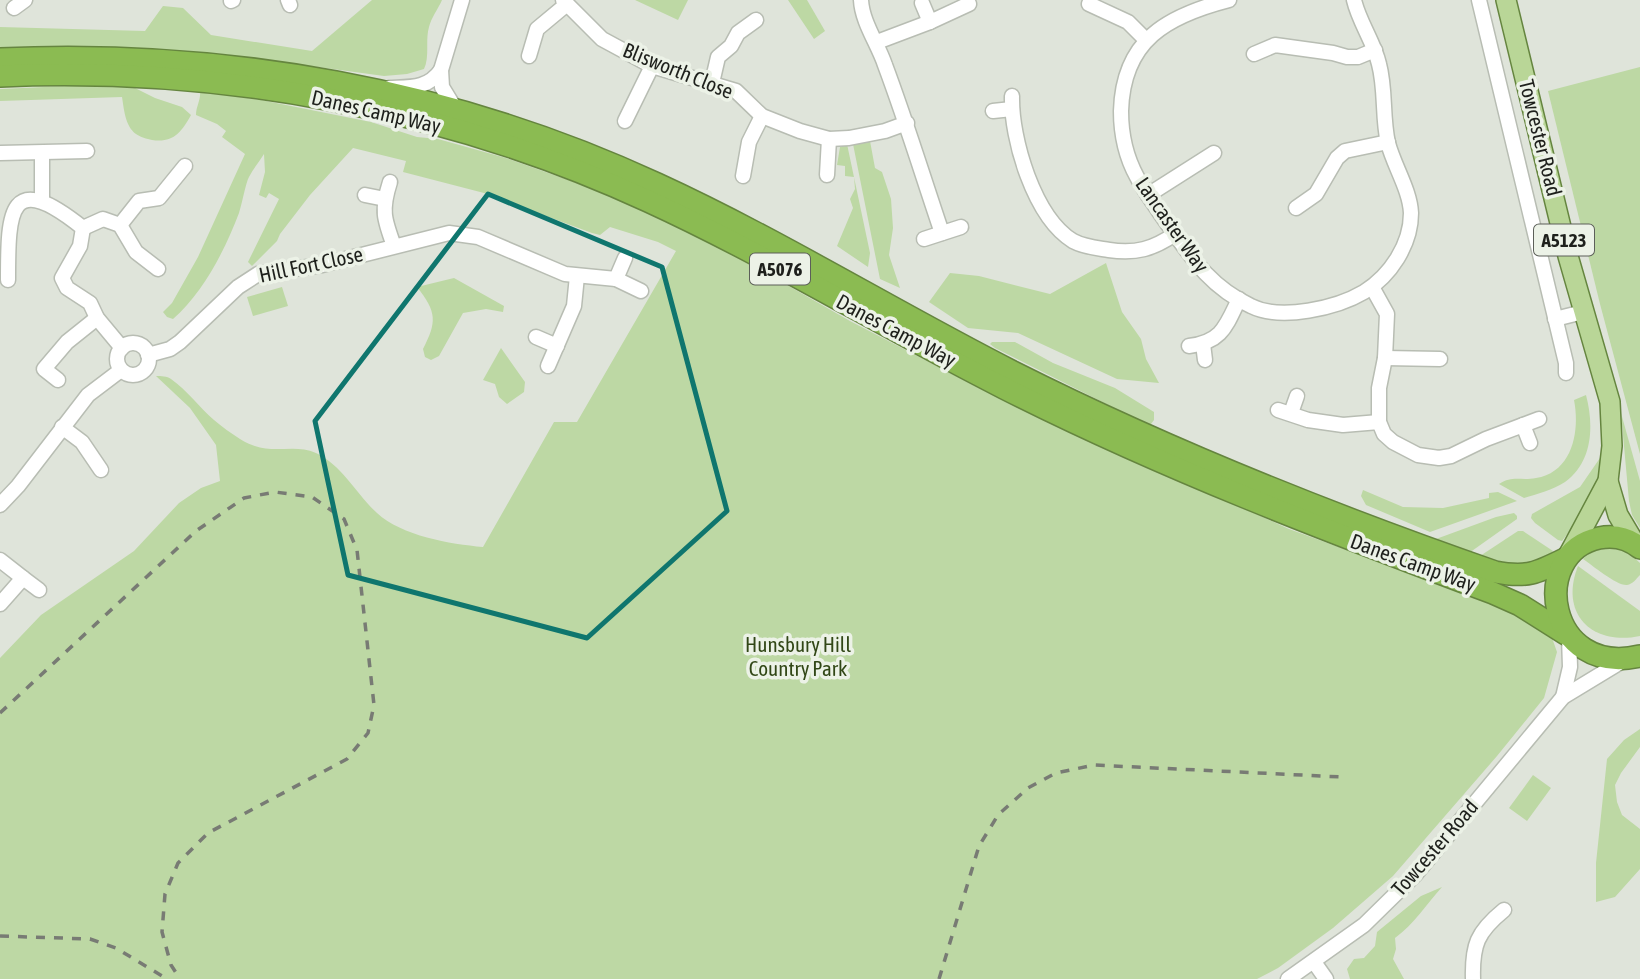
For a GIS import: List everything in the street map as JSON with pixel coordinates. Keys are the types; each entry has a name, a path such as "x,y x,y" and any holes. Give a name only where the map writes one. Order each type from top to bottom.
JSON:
{"highway":[{"name":"Danes Camp Way","path":"0,59 64,57 202,63 374,89 456,110 538,136 656,183 1014,372 1174,447 1304,502 1495,572 1526,576 1567,556 1590,540 1608,536 1623,538 1638,546"},
{"name":"Danes Camp Way","path":"0,76 152,76 261,87 418,120 534,155 614,186 712,232 894,331 1079,425 1280,513 1520,605 1594,654 1613,659 1632,658"},
{"path":"1567,556 1556,590 1560,617 1567,635"}],"main road":[{"name":"Towcester Road","path":"1506,0 1583,312 1609,402 1612,446 1608,481 1567,556"},
{"name":"Towcester Road","path":"1608,481 1618,515 1638,546"}],"street":[{"path":"456,110 442,87 441,70 462,0"},
{"path":"861,0 862,12 877,41 907,123 942,233"},
{"name":"Lancaster Way","path":"1229,0 1205,6 1168,23 1146,40 1132,59 1125,78 1121,120 1129,159 1148,195 1205,275 1252,307 1297,312 1350,300 1372,287 1395,261 1404,246 1411,212 1388,142 1382,110 1380,66 1354,0"},
{"name":"Towcester Road","path":"1479,0 1566,363 1566,373"},
{"path":"529,56 537,29 565,2"},
{"name":"Blisworth Close","path":"565,2 602,39 652,66 736,91 762,116 829,139 872,134 907,123"},
{"path":"922,3 930,22"},
{"path":"877,41 930,22 969,4"},
{"path":"1097,4 1128,22 1146,40"},
{"path":"712,83 718,57 731,46 738,33 756,20"},
{"path":"1490,43 1515,37"},
{"path":"1254,54 1275,45 1347,57 1358,57 1375,50"},
{"path":"625,121 652,66"},
{"path":"374,89 422,86 435,78 441,70"},
{"path":"993,111 1012,103 1021,162 1056,225 1069,237 1091,247 1125,252 1144,251 1175,234"},
{"path":"743,176 749,142 762,116"},
{"path":"827,175 829,139"},
{"path":"1295,211 1316,194 1336,158 1345,151 1388,142"},
{"path":"0,153 87,151"},
{"path":"1148,195 1216,152"},
{"path":"42,153 42,201"},
{"path":"120,225 139,201 159,198 185,166"},
{"name":"Hill Fort Close","path":"390,182 383,215 394,246"},
{"path":"365,195 385,199"},
{"path":"8,280 8,228 14,208 27,199 42,201 83,228"},
{"path":"83,228 103,219 120,225 136,252 158,269"},
{"path":"924,239 961,227"},
{"path":"83,228 80,246 62,278 67,288 90,303 97,318 122,348"},
{"name":"Hill Fort Close","path":"148,355 170,349 237,287 258,274 322,265 449,233 478,237 546,267 577,276 616,279 641,291"},
{"path":"616,279 625,258"},
{"path":"548,366 574,306 577,276"},
{"path":"1372,287 1387,314 1385,358 1379,388 1379,422 1384,433 1393,442 1418,454 1439,458 1451,456 1539,419"},
{"path":"1205,360 1196,345 1224,330 1239,299"},
{"path":"1555,319 1583,312"},
{"path":"58,380 44,369 67,342 97,318"},
{"path":"536,337 557,346"},
{"path":"131,343 145,349 148,355 147,366 140,373 130,374 121,370 117,356 122,348 131,343"},
{"path":"1385,358 1440,359"},
{"path":"0,505 18,486 88,395 121,370"},
{"path":"1297,396 1284,412 1308,420 1343,425 1379,422"},
{"path":"1524,425 1530,443"},
{"path":"62,427 82,442 101,470"},
{"path":"0,560 39,590"},
{"path":"0,604 23,578"},
{"name":"Towcester Road","path":"1563,697 1570,667 1567,635"},
{"name":"Towcester Road","path":"1288,979 1364,925 1415,875 1563,697 1632,658"},
{"path":"1473,979 1472,957 1477,940 1498,915 1482,906"},
{"path":"1314,962 1326,979"}],"highlighted area":[{"path":"488,194 662,267 727,511 587,638 348,575 315,421"}],"green space":[{"path":"372,0 442,0 429,27 424,69 384,76 222,54 63,46 0,50 0,27 145,31 163,6 183,8 211,35 312,51"},
{"path":"635,0 688,0 678,20"},
{"path":"788,0 807,0 825,31 814,39"},
{"path":"1640,67 1640,454 1548,91"},
{"path":"131,86 182,107 191,115 176,135 159,141 144,138 132,131 122,97 0,101 0,89"},
{"name":"Hunsbury Hill Country Park","path":"200,91 371,122 417,137 438,139 506,158 588,187 701,236 850,321 977,387 1289,529 1520,613 1551,635 1557,652 1544,698 1393,876 1333,928 1278,968 1257,979 0,979 0,658 41,615 134,551 179,503 201,488 220,481 216,445 190,408 156,376 171,379 217,423 251,445 271,449 307,450 325,458 377,513 399,528 442,541 483,547 554,422 577,422 676,251 658,242 610,227 600,235 592,233 484,193 403,172 406,161 353,148 310,195 277,241 252,266 248,262 279,199 269,193 266,198 259,195 265,172 264,154 249,177 239,213 212,270 184,308 173,319 167,317 163,312 172,303 198,257 245,154 222,137 226,131 196,115"},
{"path":"870,141 875,168 882,172 891,199 893,228 889,255 900,288 880,279 853,144"},
{"path":"847,144 854,177 845,176 845,166 837,165 840,147"},
{"path":"854,177 870,253 868,267 837,246 853,208 850,199 855,189"},
{"path":"1106,263 1122,312 1141,339 1146,359 1159,383 1117,379 1018,333 968,328 929,302 950,273 979,276 1050,294"},
{"path":"454,278 504,306 503,312 486,309 463,313 439,356 431,360 425,357 423,349 431,331 433,317 428,303 417,287"},
{"path":"282,287 288,306 253,316 247,297"},
{"path":"1015,342 1053,363 1115,388 1154,412 1154,420 1151,424 1146,424 995,348 990,344"},
{"path":"501,348 525,382 524,392 507,404 499,397 495,384 483,380"},
{"path":"1586,395 1590,418 1589,442 1586,454 1574,474 1545,492 1524,498 1499,484 1513,479 1536,478 1558,468 1566,459 1574,436 1574,400"},
{"path":"1621,413 1640,481 1640,528 1632,515 1629,501"},
{"path":"1600,458 1603,459 1600,471 1587,502 1562,541 1558,540 1535,523 1531,518 1532,514 1580,487"},
{"path":"1363,490 1403,507 1443,508 1489,498 1489,493 1498,492 1517,501 1430,532 1366,505 1361,496"},
{"path":"1514,513 1517,519 1469,553 1436,541 1496,517"},
{"path":"1518,531 1523,531 1553,551 1545,559 1514,568 1480,556"},
{"path":"1604,546 1623,548 1640,563 1640,575 1633,582 1627,585 1617,582 1583,559"},
{"path":"1578,566 1640,611 1640,636 1607,636 1584,623 1573,599 1573,583"},
{"path":"1640,729 1640,747 1615,785 1622,815 1640,829 1640,869 1615,897 1596,902 1596,863 1607,759 1624,740"},
{"path":"1533,775 1551,788 1527,821 1509,808"},
{"path":"1442,887 1395,938 1393,959 1404,979 1350,979 1347,969 1354,959 1364,958 1375,946 1377,932 1421,896"}],"railway":[{"path":"0,713 196,531 244,498 275,492 312,497 344,519 357,550 374,705 368,733 347,759 208,833 178,863 165,894 162,932 171,965 180,979"},
{"path":"939,979 979,846 998,815 1028,788 1056,773 1094,765 1342,777"},
{"path":"0,936 90,939 116,948 167,979"}]}
